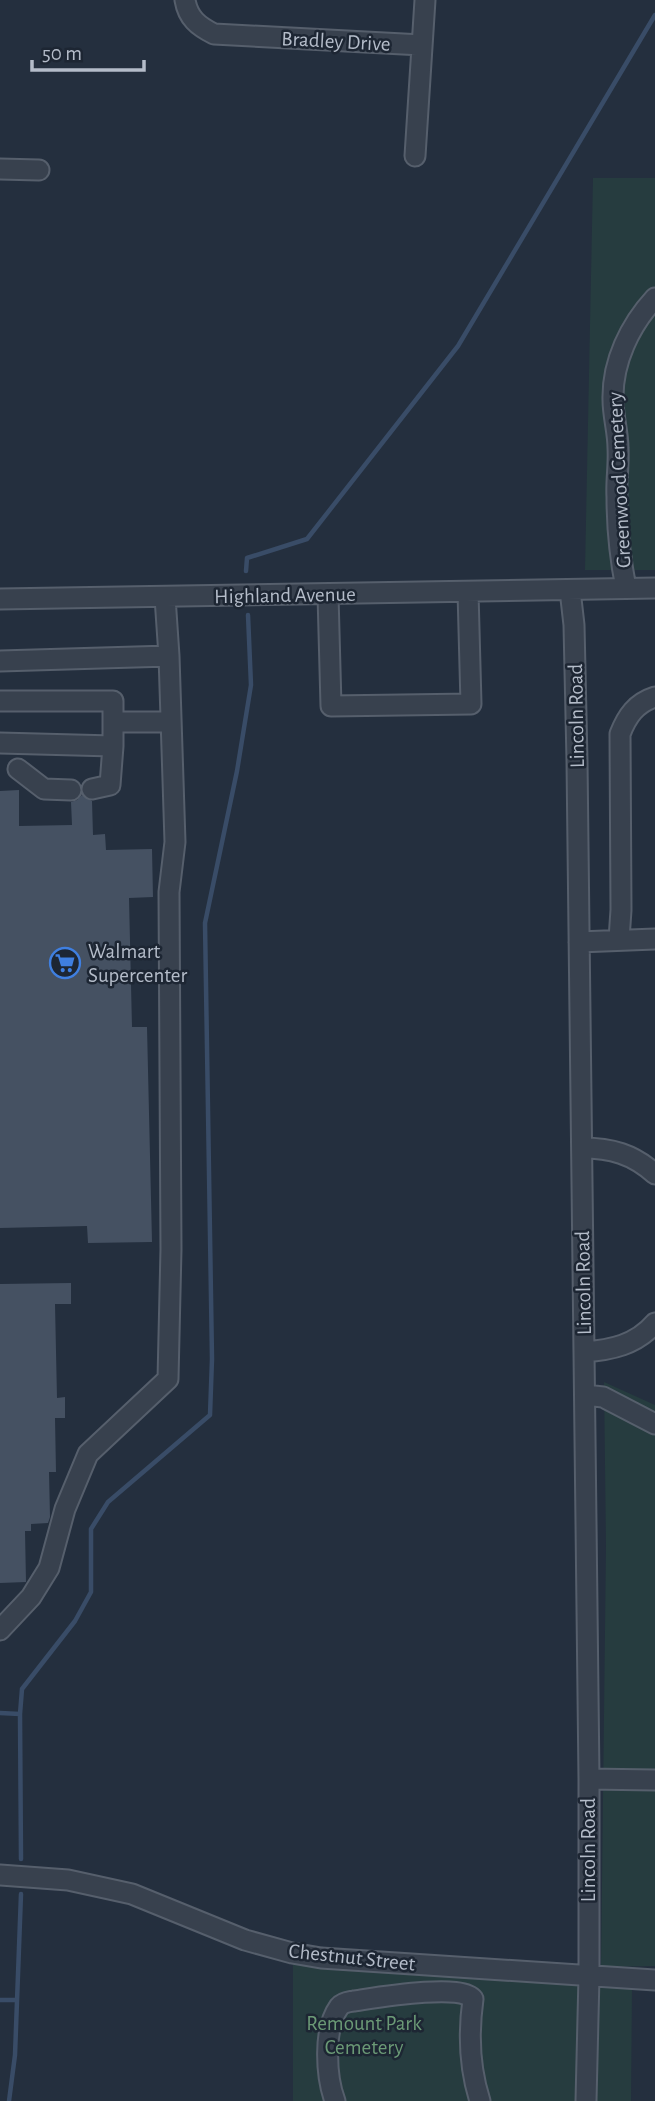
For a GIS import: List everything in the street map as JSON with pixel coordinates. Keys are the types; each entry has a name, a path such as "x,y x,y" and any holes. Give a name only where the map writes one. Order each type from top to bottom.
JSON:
{"street":[{"name":"Bradley Drive","path":"185,0 187,12 194,22 214,34 422,45"},
{"path":"415,156 425,0"},
{"path":"0,169 40,170"},
{"name":"Greenwood Cemetery","path":"626,588 617,521 619,450 613,402 614,384 620,357 630,333 655,298"},
{"name":"Greenwood Cemetery","path":"570,590 655,588"},
{"name":"Highland Avenue","path":"0,599 570,590"},
{"name":"Lincoln Road","path":"570,590 574,625 582,1148 589,1976"},
{"path":"328,595 331,706 471,704 468,592"},
{"path":"0,1630 31,1597 49,1568 65,1509 88,1454 168,1379 171,1249 169,892 175,842 165,597"},
{"path":"0,661 169,656"},
{"path":"619,939 620,734 631,713 641,703 655,698"},
{"path":"0,701 113,701 110,785 92,789"},
{"path":"113,722 171,722"},
{"path":"71,790 44,789 9,769 9,744 113,746"},
{"path":"579,942 655,939"},
{"path":"582,1148 618,1151 655,1174"},
{"path":"584,1352 623,1346 655,1324"},
{"path":"585,1395 603,1397 655,1424"},
{"path":"589,1779 655,1780"},
{"name":"Chestnut Street","path":"0,1875 68,1880 132,1894 245,1940 321,1958 655,1980"},
{"path":"396,1964 406,1993"},
{"path":"586,2101 589,1976"},
{"path":"335,2101 327,2073 327,2056 339,2008 344,2003 354,2001 425,1992 471,1995 470,2057 480,2101"}],"green space":[{"path":"593,178 655,178 655,570 585,570"},
{"path":"604,1382 655,1405 655,1966 601,1967 606,1546"},
{"name":"Remount Park Cemetery","path":"293,1963 632,1988 631,2101 293,2101"}],"building":[{"name":"Walmart Supercenter","path":"19,790 19,826 72,825 71,802 82,795 92,801 93,835 105,834 106,850 152,849 153,897 129,898 132,1027 147,1027 152,1242 88,1243 87,1226 0,1228 0,791"},
{"path":"71,1283 71,1304 55,1304 57,1398 65,1397 65,1418 55,1418 56,1472 49,1472 50,1517 48,1523 31,1524 31,1531 25,1531 26,1582 0,1583 0,1284"}],"waterway":[{"path":"246,571 247,558 307,539 458,346 655,15"},
{"path":"21,1859 22,1689 75,1621 91,1592 91,1529 108,1502 210,1415 212,1359 205,923 237,771 251,685 248,615"},
{"path":"0,1713 20,1714"},
{"path":"9,2101 15,2055 21,1894"},
{"path":"0,2000 17,2000"}],"place":[{"name":"Walmart Supercenter","path":"65,963"}]}
